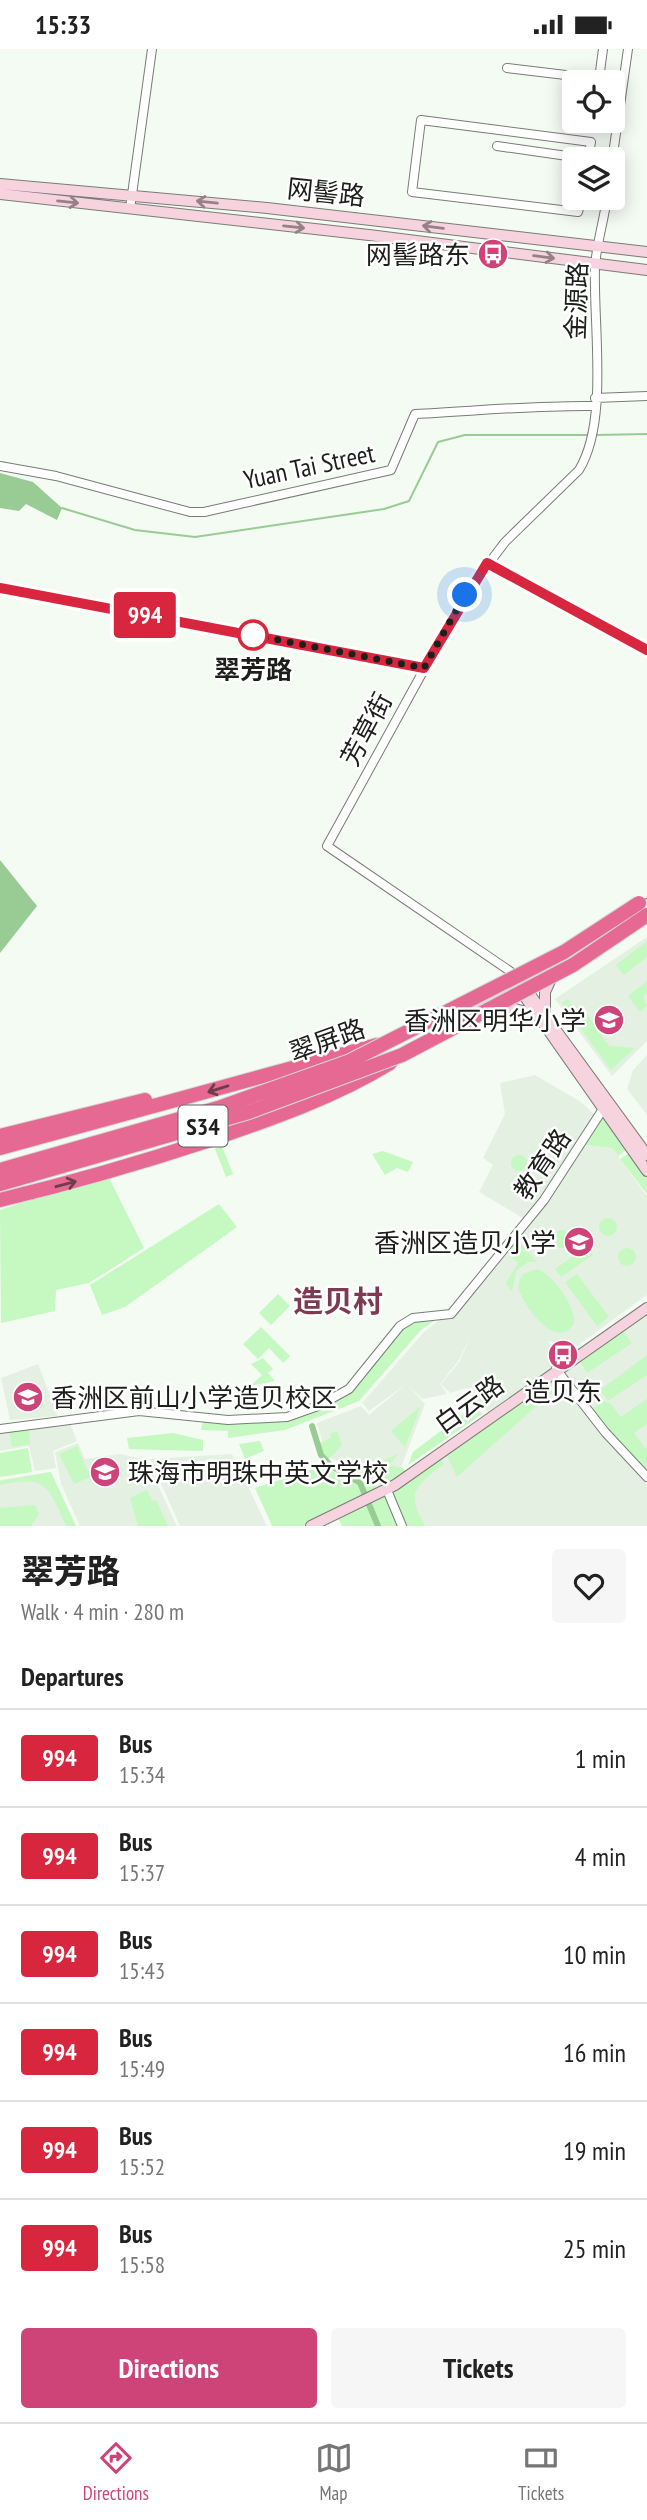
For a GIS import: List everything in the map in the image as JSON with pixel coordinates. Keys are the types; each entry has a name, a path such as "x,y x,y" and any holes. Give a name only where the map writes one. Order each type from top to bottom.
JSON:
{"highway":[{"name":"S34","path":"0,1169 246,1099 350,1061 564,953 647,897"},
{"name":"S34","path":"0,1185 249,1112 402,1055 573,965 647,915"},
{"path":"0,1148 378,1045"},
{"path":"0,1200 147,1161 255,1125 361,1081 402,1055"},
{"path":"0,1136 144,1100 191,1097"}],"main road":[{"name":"网髻路","path":"0,184 131,195 647,252"},
{"path":"0,194 647,270"},
{"name":"翠屏路","path":"0,1185 204,1126 332,1080 502,1005 647,904"},
{"name":"翠屏路","path":"0,1169 199,1110 550,981 647,922"},
{"path":"550,981 544,992 540,1013 647,1171"},
{"path":"523,989 647,1155"},
{"path":"502,1005 540,1013"},
{"name":"白云路","path":"311,1526 387,1490 556,1369 647,1308"}],"street":[{"path":"130,209 152,49"},
{"path":"506,68 599,79 603,49"},
{"path":"614,147 628,49"},
{"path":"579,210 412,192 421,120 591,142 590,147"},
{"path":"497,146 562,155"},
{"name":"金源路","path":"595,402 595,264 605,210"},
{"path":"595,402 647,396"},
{"name":"芳草街","path":"523,989 515,974 327,846 424,668 487,563 579,470 593,435 595,402"},
{"name":"Yuan Tai Street","path":"0,466 136,495 190,512 204,512 391,470 415,414 595,402"},
{"path":"487,563 647,650"},
{"path":"0,588 424,668"},
{"name":"教育路","path":"0,1429 139,1411 228,1420 287,1417 318,1406 349,1389 400,1326 413,1318 451,1314 544,1200 603,1109"},
{"path":"556,1369 605,1432 647,1477"},
{"path":"387,1490 402,1526"}],"shaded area":[{"path":"0,473 33,482 62,508 57,520 26,504 19,511 0,508"},
{"path":"0,860 37,906 0,953"},
{"name":"香洲区明华小学","path":"647,937 647,1041 612,1076 555,999"},
{"path":"647,941 647,957 624,975 616,965"},
{"path":"647,981 647,993 643,996 647,1006 640,1012 628,996"},
{"path":"568,999 572,1006 581,1006 609,1046 635,1048 611,1070 562,1003"},
{"path":"647,1055 647,1115 627,1089 633,1070"},
{"path":"535,1075 581,1102 595,1115 549,1186 523,1218 479,1192 493,1165 483,1158 505,1114 500,1083"},
{"path":"608,1104 635,1144 618,1156 612,1148 584,1145"},
{"path":"581,1145 612,1148 647,1196 647,1295 577,1346 548,1341 563,1365 489,1413 466,1388 450,1393 441,1384 460,1361 471,1335 459,1360 440,1384 447,1394 423,1399 408,1385 425,1404 397,1478 371,1495 362,1478 326,1454 317,1423 361,1406 369,1415 406,1384 369,1411 362,1403 424,1332 444,1316 450,1320 458,1312"},
{"path":"222,1146 233,1174 226,1177 215,1149"},
{"path":"637,1148 647,1163 647,1194 620,1159"},
{"path":"383,1151 413,1162 408,1172 397,1168 385,1175 372,1154"},
{"path":"516,1155 522,1155 527,1163 525,1169 516,1171 511,1166 511,1160"},
{"path":"107,1174 144,1248 89,1283 56,1290 55,1311 1,1323 0,1210"},
{"path":"219,1204 237,1227 125,1307 102,1315 90,1285"},
{"path":"604,1218 612,1218 617,1227 615,1234 604,1236 599,1231 599,1223"},
{"path":"558,1230 566,1230 571,1239 569,1246 558,1248 553,1243 553,1235"},
{"path":"516,1239 537,1262 528,1262 516,1271 512,1292 506,1283 518,1263 506,1251"},
{"path":"587,1247 593,1255 561,1277 555,1269"},
{"path":"623,1248 631,1248 636,1257 634,1264 623,1266 618,1261 618,1253"},
{"path":"537,1269 550,1277 567,1300 574,1323 567,1331 551,1330 542,1324 522,1297 518,1288 523,1274"},
{"path":"577,1274 609,1317 597,1326 565,1282"},
{"path":"278,1294 290,1306 271,1325 259,1313"},
{"path":"647,1312 647,1472 561,1371"},
{"path":"440,1317 421,1330 359,1401 285,1430 228,1438 228,1431 201,1430 203,1420 285,1419 351,1390 402,1327 413,1321"},
{"path":"261,1327 290,1356 283,1363 269,1348 258,1359 243,1344"},
{"path":"623,1331 632,1343 587,1373 579,1360"},
{"path":"647,1355 647,1375 608,1401 600,1390"},
{"path":"263,1358 273,1369 268,1373 275,1381 250,1386 262,1375 251,1364"},
{"name":"香洲区前山小学造贝校区","path":"38,1364 58,1416 10,1420 1,1378"},
{"path":"552,1375 560,1385 457,1477 445,1452"},
{"path":"556,1376 647,1483 647,1526 409,1526 394,1493"},
{"path":"37,1385 44,1407 29,1412 22,1390"},
{"path":"647,1399 647,1424 634,1433 645,1448 647,1447 647,1468 643,1471 591,1409 604,1401 611,1404 621,1417"},
{"path":"475,1405 482,1414 408,1465 413,1452"},
{"path":"421,1406 405,1447 391,1431"},
{"path":"69,1421 77,1441 53,1451 56,1468 35,1471 29,1446 0,1451 0,1432"},
{"path":"29,1428 30,1444 12,1447 9,1431"},
{"path":"337,1431 342,1445 328,1460 319,1443 331,1438 330,1434"},
{"path":"173,1433 203,1440 203,1451 129,1449 127,1438"},
{"path":"260,1441 264,1451 245,1459 239,1444"},
{"name":"珠海市明珠中英文学校","path":"78,1443 85,1459 120,1454 146,1460 177,1526 80,1526 61,1484 55,1452"},
{"path":"77,1446 90,1477 74,1484 59,1454"},
{"path":"28,1448 32,1472 0,1477 0,1453"},
{"path":"232,1454 267,1526 180,1526 150,1459"},
{"path":"398,1454 389,1465 403,1468 407,1474 387,1488 374,1464"},
{"path":"438,1456 444,1464 416,1490 416,1505 425,1526 405,1526 390,1491"},
{"path":"367,1464 376,1488 367,1495 360,1480 335,1466 351,1468"},
{"path":"323,1466 357,1485 364,1499 303,1526 272,1526 255,1488"},
{"path":"50,1472 75,1526 0,1526 0,1480"},
{"path":"51,1472 76,1526 66,1526 50,1493 37,1483 28,1481 0,1485 0,1481"},
{"path":"147,1490 152,1501 156,1500 168,1526 138,1526 130,1498"},
{"path":"385,1494 399,1526 342,1526 338,1518"},
{"path":"35,1505 39,1514 31,1526 0,1526 0,1508"}],"waterway":[{"path":"596,435 647,434"},
{"path":"62,508 135,530 195,537 384,509 409,501 438,442 465,435 590,435"},
{"path":"312,1426 321,1455 331,1466 360,1483 378,1526"}],"bus line":[{"name":"994","path":"0,588 424,668 465,595 487,563 647,650"}],"place":[{"name":"网髻路东","path":"493,254"},
{"name":"翠芳路","path":"253,635"},
{"name":"香洲区明华小学","path":"609,1020"},
{"name":"香洲区造贝小学","path":"579,1242"},
{"name":"造贝东","path":"563,1355"},
{"name":"香洲区前山小学造贝校区","path":"28,1397"},
{"name":"珠海市明珠中英文学校","path":"105,1472"}],"district":[{"name":"造贝村","path":"338,1300"}],"route":[{"path":"253,635 424,668 465,595"}]}
